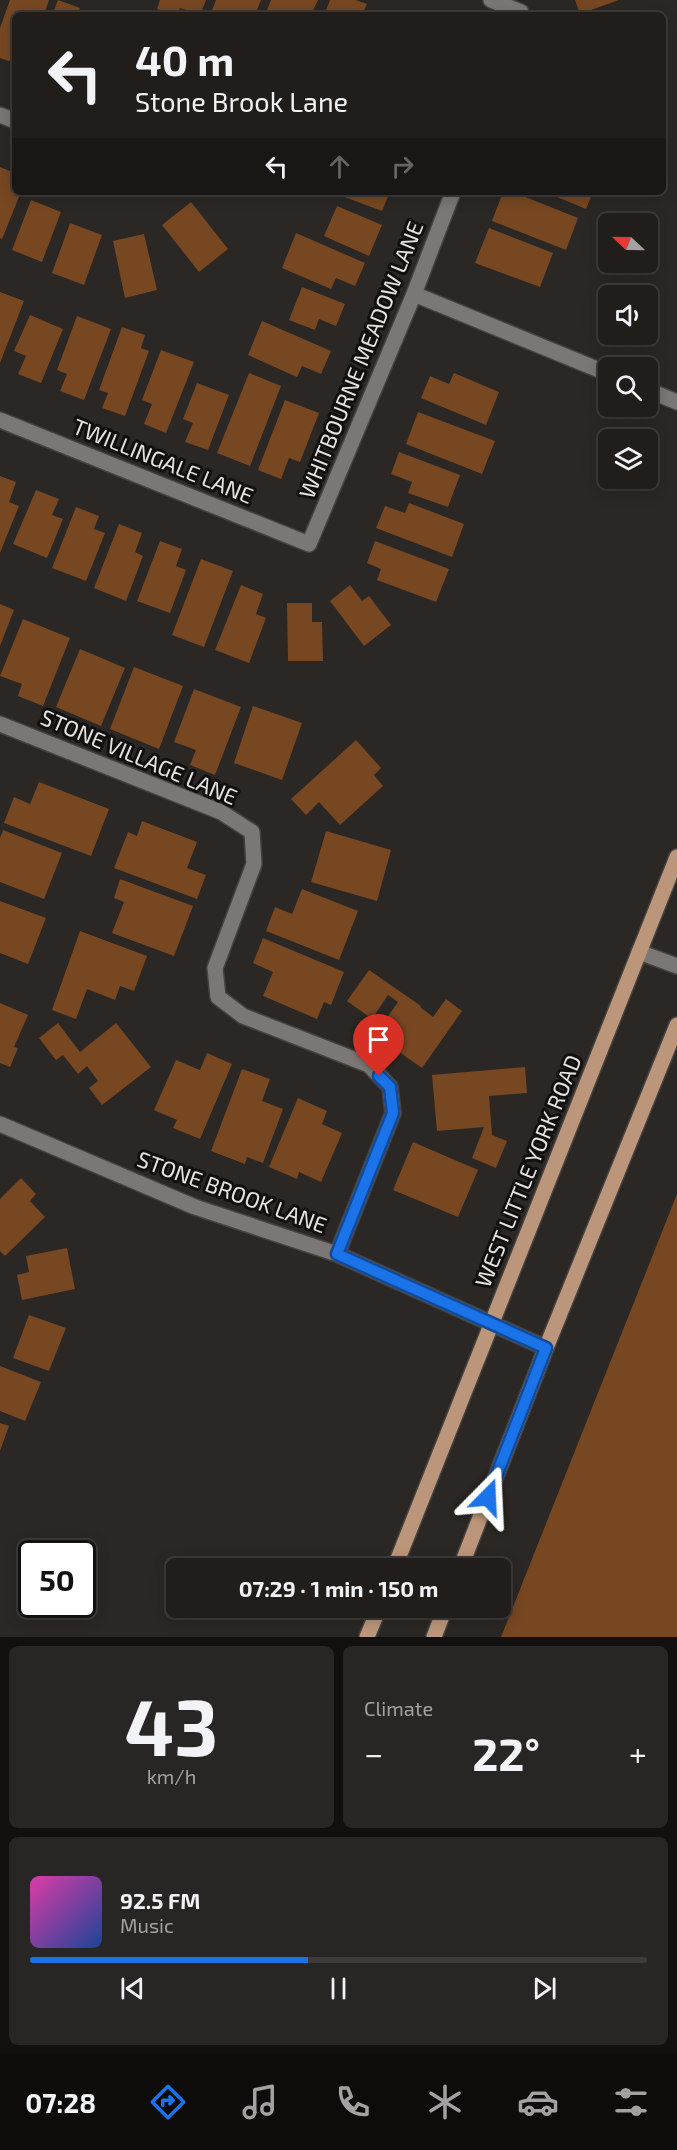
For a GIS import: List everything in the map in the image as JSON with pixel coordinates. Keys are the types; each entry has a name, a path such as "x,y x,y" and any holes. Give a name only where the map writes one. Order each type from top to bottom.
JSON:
{"main road":[{"name":"WEST LITTLE YORK ROAD","path":"398,1558 677,857"},
{"path":"464,1558 546,1348 677,1025"},
{"path":"367,1637 375,1618"},
{"path":"434,1637 441,1618"}],"street":[{"path":"491,0 518,12"},
{"name":"WHITBOURNE MEADOW LANE","path":"309,544 414,294 452,195"},
{"path":"414,294 598,369"},
{"path":"658,394 677,402"},
{"name":"TWILLINGALE LANE","path":"0,420 309,544"},
{"name":"STONE VILLAGE LANE","path":"1,728 221,812 252,832 254,864 214,968 218,997 243,1016 369,1065 390,1087 393,1113 337,1254"},
{"path":"639,952 677,966"},
{"name":"STONE BROOK LANE","path":"0,1124 195,1207 337,1254 546,1348"}],"building":[{"path":"10,0 49,0 45,12 12,12 12,62 0,58 0,28"},
{"path":"58,0 80,8 78,12 53,12"},
{"path":"160,0 206,0 201,12 191,12 180,8 179,12 164,12 157,9"},
{"path":"216,0 261,0 256,12 211,12"},
{"path":"271,0 318,0 312,12 266,12"},
{"path":"330,0 356,0 367,4 363,12 325,12"},
{"path":"575,0 619,0 586,12 579,12"},
{"path":"0,167 12,172 12,195 20,195 2,239 0,238"},
{"path":"339,195 389,195 382,211"},
{"path":"502,195 520,195 578,218 566,250 492,221"},
{"path":"552,195 592,195 586,209"},
{"path":"31,200 61,212 42,262 12,250"},
{"path":"191,202 228,249 199,272 162,225"},
{"path":"337,206 382,225 369,256 324,236"},
{"path":"70,223 102,235 84,285 52,273"},
{"path":"489,228 553,253 540,287 475,263"},
{"path":"296,233 365,263 355,286 336,278 331,289 282,268"},
{"path":"144,234 157,290 125,298 113,241"},
{"path":"302,287 345,304 336,326 319,319 315,330 289,320"},
{"path":"0,292 24,301 0,363"},
{"path":"30,315 63,329 41,383 18,374 26,356 14,351"},
{"path":"77,316 111,329 84,400 60,391 67,374 57,370"},
{"path":"262,321 331,351 321,374 302,366 297,377 248,355"},
{"path":"122,327 145,335 141,348 149,351 125,416 102,408 108,393 99,390"},
{"path":"161,350 194,362 166,433 144,424 152,404 142,400"},
{"path":"249,373 281,386 250,466 217,453"},
{"path":"454,373 499,392 486,425 421,398 430,376 449,384"},
{"path":"197,383 229,395 208,450 185,442 193,423 183,419"},
{"path":"285,400 319,413 300,462 289,458 281,479 258,470"},
{"path":"418,412 495,441 482,474 406,444"},
{"path":"399,452 460,475 448,507 408,493 412,482 391,474"},
{"path":"0,476 16,482 9,502 19,506 0,553"},
{"path":"36,490 59,499 52,515 63,519 47,558 13,544"},
{"path":"409,503 464,524 452,557 376,528 385,506 405,513"},
{"path":"76,507 99,516 94,529 105,533 86,581 52,568"},
{"path":"119,524 142,533 135,552 143,556 126,601 94,588"},
{"path":"160,541 182,549 176,566 186,570 170,613 137,601"},
{"path":"375,541 449,569 436,602 377,580 381,569 367,563"},
{"path":"201,559 233,571 204,647 172,635"},
{"path":"241,585 263,594 256,614 266,618 249,663 215,650"},
{"path":"350,585 362,601 369,596 391,625 364,646 330,601"},
{"path":"287,603 312,603 312,622 322,622 323,661 288,661"},
{"path":"0,604 14,610 0,646"},
{"path":"23,619 70,638 43,706 18,696 22,684 0,676"},
{"path":"80,649 125,668 101,726 56,707"},
{"path":"134,667 183,686 159,749 110,729"},
{"path":"194,689 241,707 215,775 190,765 196,750 174,742"},
{"path":"253,706 302,723 282,780 234,763"},
{"path":"356,740 381,768 374,775 383,786 340,825 319,802 306,815 291,799"},
{"path":"39,782 109,809 91,856 4,823 14,797 30,804"},
{"path":"142,821 197,842 187,868 206,875 197,899 114,868 128,832 137,836"},
{"path":"3,830 62,853 44,899 0,882 0,838"},
{"path":"326,831 391,850 377,901 311,882"},
{"path":"120,879 193,906 174,956 112,933 124,902 114,898"},
{"path":"302,889 358,911 339,960 266,931 275,907 292,914"},
{"path":"0,901 46,918 28,964 0,953"},
{"path":"80,931 147,956 134,991 120,986 115,1000 87,989 76,1019 52,1010"},
{"path":"263,938 344,972 331,1005 324,1002 317,1019 263,996 273,972 253,963"},
{"path":"369,970 433,1017 446,999 462,1011 422,1068 375,1035 398,1002 388,995 372,1019 347,1001"},
{"path":"0,1003 28,1015 14,1047 18,1048 10,1067 0,1063"},
{"path":"58,1023 80,1052 116,1023 151,1067 102,1105 89,1088 98,1081 87,1066 78,1074 63,1055 56,1060 39,1038"},
{"path":"207,1053 232,1064 200,1139 173,1128 177,1120 154,1110 176,1060 200,1070"},
{"path":"525,1067 527,1093 489,1096 492,1135 507,1141 496,1168 472,1158 484,1127 437,1131 432,1075"},
{"path":"242,1069 270,1079 262,1101 283,1109 263,1163 247,1157 245,1164 211,1151"},
{"path":"298,1098 327,1111 322,1124 342,1133 321,1182 299,1172 297,1179 269,1167"},
{"path":"413,1142 478,1170 458,1217 393,1190"},
{"path":"21,1178 36,1194 30,1201 45,1217 5,1256 0,1251 0,1199"},
{"path":"677,1194 677,1637 501,1637 509,1618 511,1618 511,1612"},
{"path":"67,1248 75,1289 22,1300 17,1275 29,1272 26,1256"},
{"path":"29,1315 66,1328 49,1371 13,1358"},
{"path":"0,1366 41,1382 25,1421 0,1411"},
{"path":"0,1423 9,1426 0,1451"}],"route":[{"path":"379,1076 390,1087 393,1113 337,1254 546,1348 488,1497"}]}
